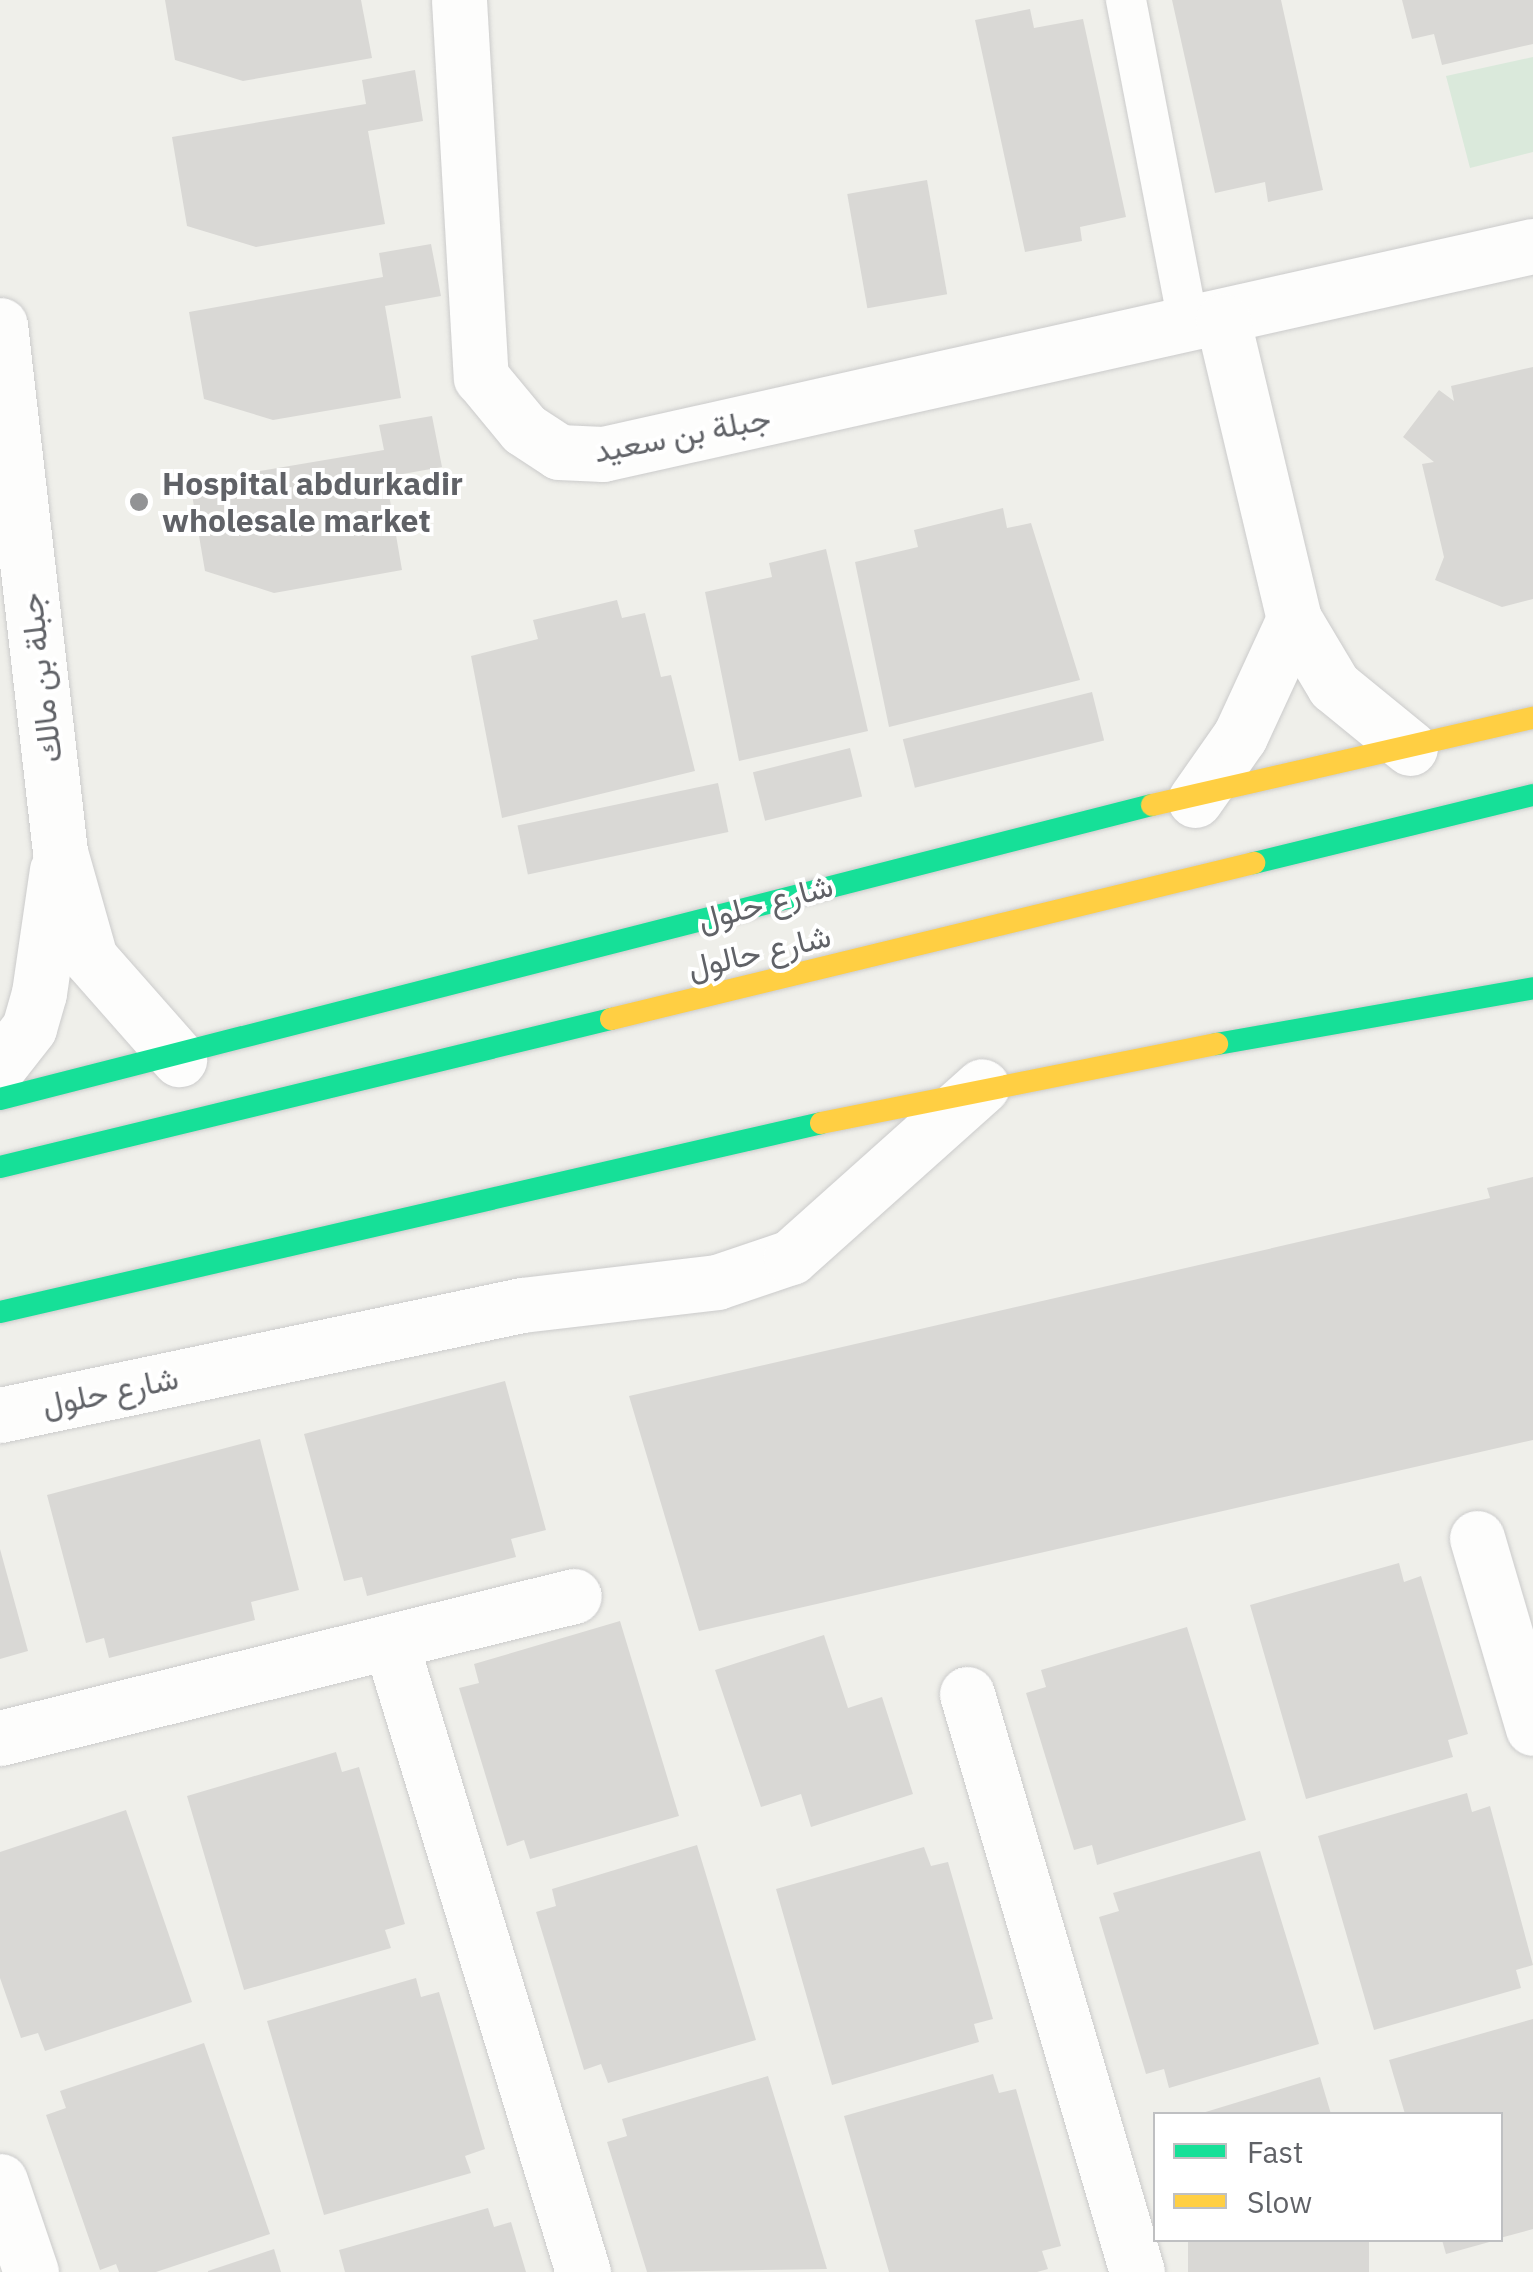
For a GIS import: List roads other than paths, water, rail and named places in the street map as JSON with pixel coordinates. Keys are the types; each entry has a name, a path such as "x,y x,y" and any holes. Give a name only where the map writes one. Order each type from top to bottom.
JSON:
{"main road":[{"name":"شارع حلول","path":"0,1099 180,1059 1103,818 1195,800 1533,718"},
{"name":"شارع حالول","path":"0,1167 1533,795"},
{"path":"1080,849 1103,818"},
{"path":"1030,920 1058,878"},
{"path":"0,1312 982,1086 1533,988"}],"street":[{"name":"جبلة بن سعيد","path":"460,0 481,377 524,428 559,452 603,454 1206,324 1533,246"},
{"path":"1206,324 1294,619 1334,686 1410,748"},
{"name":"جبلة بن مالك","path":"0,325 60,852 90,958 180,1059"},
{"path":"1195,800 1240,736 1294,619"},
{"name":"جبلة بن مالك","path":"0,1065 29,1028 39,994 60,852"},
{"name":"شارع حلول","path":"0,1414 522,1305 736,1276 791,1258 845,1217 982,1086"},
{"path":"1477,1538 1533,1728"},
{"path":"0,1738 574,1596"},
{"path":"391,1644 583,2272"},
{"path":"967,1694 1136,2272"},
{"path":"0,2181 31,2272"}],"lane":[{"path":"1126,0 1206,324"}],"place":[{"name":"Hospital abdurkadir wholesale market","path":"139,502"}]}
